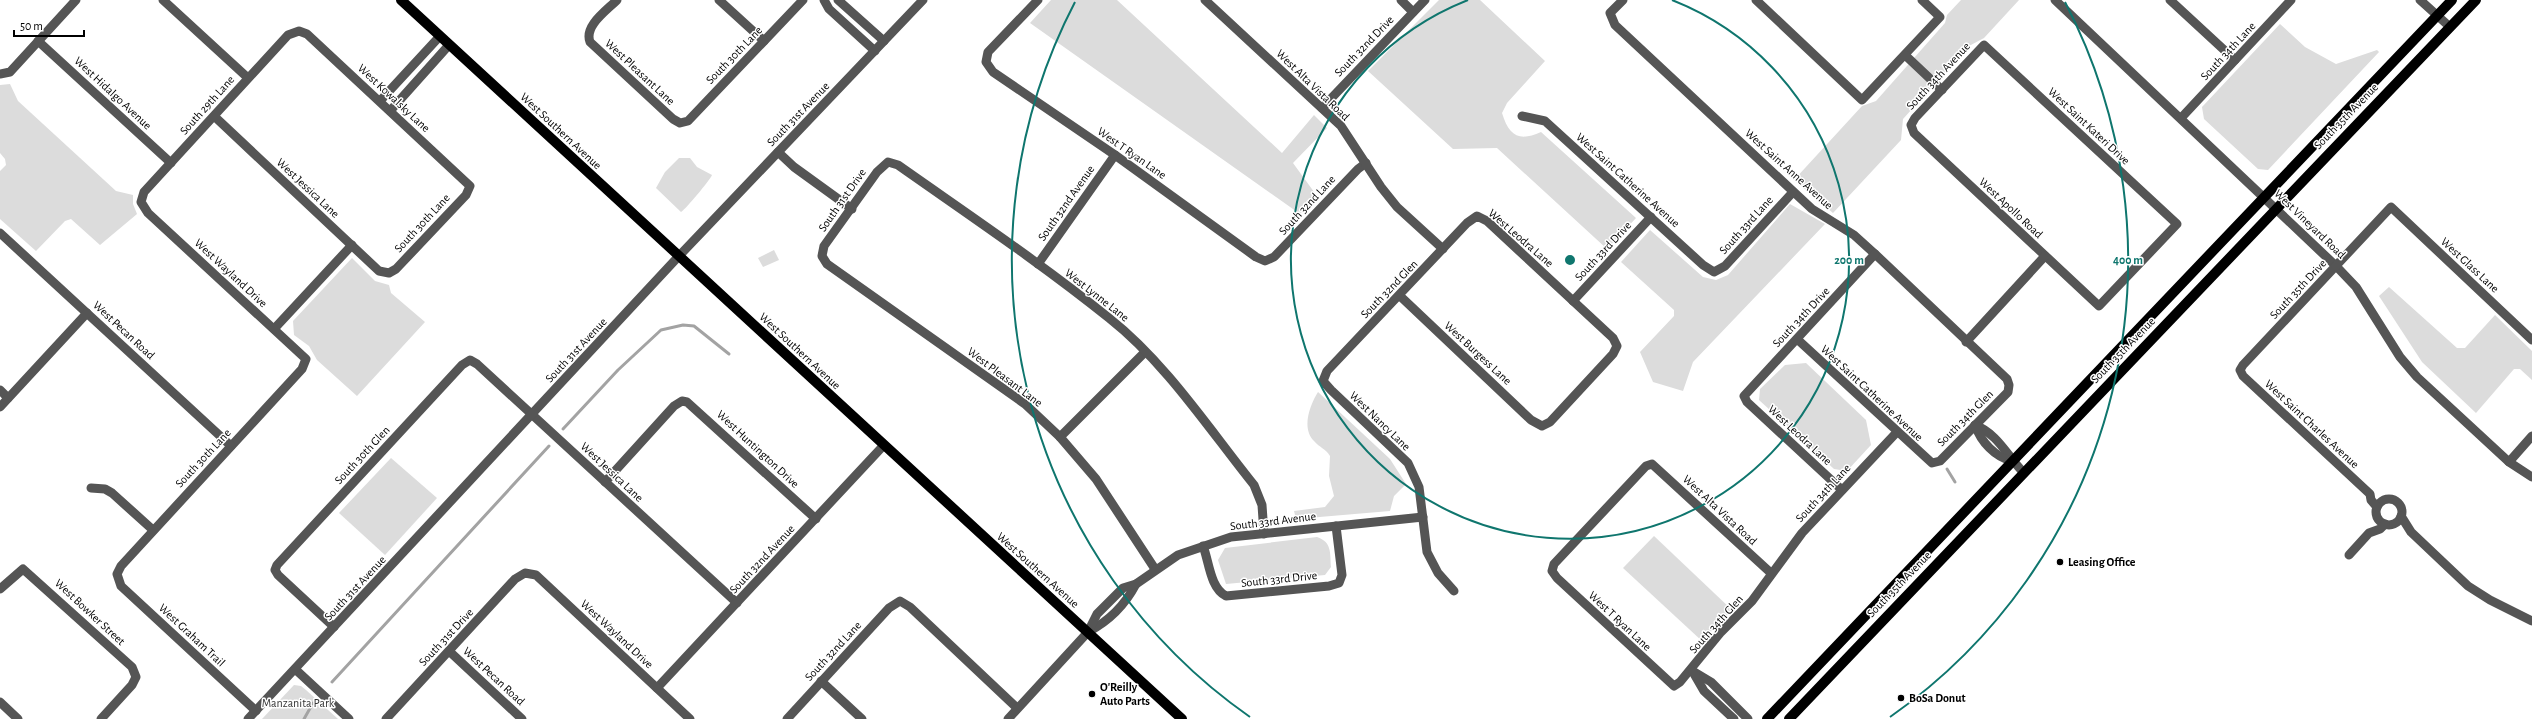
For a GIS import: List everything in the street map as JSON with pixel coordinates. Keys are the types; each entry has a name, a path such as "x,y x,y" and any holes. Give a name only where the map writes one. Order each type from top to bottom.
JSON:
{"main road":[{"name":"West Southern Avenue","path":"401,0 678,257 1182,719"},
{"name":"South 35th Avenue","path":"1768,719 2452,0"},
{"name":"South 35th Avenue","path":"1789,719 2476,0"}],"street":[{"path":"1,75 10,72 76,0"},
{"path":"162,0 248,78"},
{"name":"West Pleasant Lane","path":"617,0 590,28 587,35 590,42 673,119 680,123"},
{"path":"720,0 764,41"},
{"name":"South 30th Lane","path":"680,123 688,121 803,0"},
{"path":"824,0 841,20 875,51"},
{"path":"838,0 884,42"},
{"name":"South 31st Avenue","path":"248,719 678,257 923,0"},
{"name":"West T Ryan Lane","path":"1038,0 988,52 986,62 993,72 1115,155 1256,257 1265,261"},
{"name":"West Alta Vista Road","path":"1205,0 1341,126 1398,206 1443,249"},
{"path":"1401,0 1414,12"},
{"name":"South 32nd Drive","path":"1322,108 1425,0"},
{"name":"West Saint Anne Avenue","path":"1623,0 1610,13 1615,25 1793,192 1822,216 1854,235 1875,254 1966,342 2007,379 2009,385"},
{"path":"1756,0 1862,100 1940,17 1922,0"},
{"name":"West Vineyard Road","path":"2056,0 2182,117 2336,266 2369,306 2400,357 2435,395 2509,462 2532,477"},
{"path":"2170,0 2235,60"},
{"name":"South 34th Lane","path":"2182,117 2291,0"},
{"path":"2420,0 2450,27"},
{"path":"841,20 850,10"},
{"name":"South 29th Lane","path":"141,202 144,192 248,78 288,35 299,31"},
{"name":"West Kowalsky Lane","path":"299,31 307,34 470,186"},
{"path":"380,101 440,36"},
{"name":"West Hidalgo Avenue","path":"38,41 171,163"},
{"path":"390,111 449,45"},
{"name":"South 34th Avenue","path":"1911,125 1984,45"},
{"name":"West Saint Kateri Drive","path":"1984,45 2177,224 2099,306"},
{"path":"1905,55 1942,90"},
{"name":"West Jessica Lane","path":"214,116 379,270 389,273"},
{"name":"West Saint Catherine Avenue","path":"1522,116 1545,121 1714,272"},
{"name":"West Apollo Road","path":"1911,125 1914,133 2099,306"},
{"path":"778,152 800,172 852,209"},
{"name":"South 32nd Avenue","path":"1038,264 1115,155"},
{"name":"South 31st Drive","path":"822,256 824,246 852,209 877,172 888,162"},
{"name":"West Lynne Lane","path":"888,162 898,165 1038,264 1110,318 1145,352 1254,485 1262,505 1264,534"},
{"name":"South 32nd Lane","path":"1265,261 1274,257 1358,169 1366,163"},
{"name":"South 30th Lane","path":"389,273 407,258 466,195 470,186"},
{"name":"South 33rd Lane","path":"1714,272 1725,266 1793,192"},
{"name":"West Wayland Drive","path":"141,202 148,213 274,328 306,360"},
{"name":"South 35th Drive","path":"2240,370 2391,207"},
{"name":"West Glass Lane","path":"2391,207 2532,340"},
{"name":"South 32nd Glen","path":"1323,381 1327,371 1467,223 1477,216"},
{"name":"West Leodra Lane","path":"1477,216 1487,221 1613,338 1617,346"},
{"name":"South 33rd Drive","path":"1573,301 1651,217"},
{"name":"West Pecan Road","path":"0,232 231,446"},
{"path":"274,328 352,245"},
{"name":"South 34th Drive","path":"1744,396 1875,254"},
{"name":"West Pleasant Lane","path":"822,256 828,264 1025,404 1060,437 1096,478 1155,569"},
{"path":"1966,342 2045,256"},
{"name":"West Burgess Lane","path":"1399,295 1531,420 1542,426 1550,422 1613,354 1617,346"},
{"path":"0,407 87,313"},
{"name":"West Saint Catherine Avenue","path":"1797,339 1932,463"},
{"path":"1060,437 1145,352"},
{"name":"South 30th Lane","path":"117,574 121,566 153,530 302,369 306,360"},
{"name":"West Jessica Lane","path":"470,360 477,364 737,603"},
{"name":"South 30th Glen","path":"334,628 278,576 275,570 277,565 462,365 470,360"},
{"name":"West Saint Charles Avenue","path":"2240,370 2370,494 2384,500"},
{"name":"West Nancy Lane","path":"1323,381 1408,463 1419,487 1428,552 1438,573 1454,591"},
{"name":"South 34th Glen","path":"1932,463 1940,461 2008,392 2009,385"},
{"path":"0,390 8,398"},
{"name":"West Leodra Lane","path":"1744,396 1747,402 1842,490"},
{"name":"West Huntington Drive","path":"605,482 674,406 682,401 693,404 816,519"},
{"path":"1975,425 1979,437 2001,458 2012,461 2024,473"},
{"name":"South 34th Lane","path":"1772,574 1802,533 1897,432"},
{"path":"2509,462 2532,436"},
{"name":"South 32nd Avenue","path":"657,688 884,445"},
{"name":"West T Ryan Lane","path":"1652,464 1640,472 1554,564 1552,571 1557,578 1674,686"},
{"name":"West Alta Vista Road","path":"1652,464 1772,574"},
{"path":"91,488 105,489 112,493 153,530"},
{"name":"West Saint Charles Avenue","path":"2370,494 2371,500 2377,512"},
{"path":"2349,555 2369,533 2377,512 2384,500 2396,501 2401,508 2401,516 2411,532 2468,586 2490,600 2532,621"},
{"path":"2377,512 2389,524 2411,532"},
{"path":"2369,533 2380,529 2401,516"},
{"name":"South 33rd Avenue","path":"1008,719 1088,632 1106,623 1129,598 1136,584 1155,569 1178,555 1231,537 1423,517"},
{"name":"South 33rd Drive","path":"1203,546 1215,584 1221,594 1231,596 1329,586 1339,583 1342,575 1336,526"},
{"name":"West Bowker Street","path":"0,589 23,568 132,667 136,677 132,685 101,719"},
{"name":"South 31st Drive","path":"386,719 515,579 525,572"},
{"name":"West Wayland Drive","path":"525,572 536,575 690,719"},
{"name":"West Graham Trail","path":"117,574 121,586 256,711"},
{"name":"South 34th Glen","path":"1674,686 1691,670 1721,632 1752,601 1772,574"},
{"name":"South 32nd Lane","path":"787,719 889,608 900,602 910,607 1017,708"},
{"name":"West Pecan Road","path":"449,650 522,719"},
{"path":"295,669 350,719"},
{"path":"1691,670 1711,682 1748,719"},
{"path":"1691,670 1704,691 1734,719"},
{"path":"821,682 862,719"},
{"path":"1723,708 1730,701"},
{"path":"0,702 18,719"}],"green space":[{"path":"1051,0 1117,0 1282,153 1314,115 1327,128 1293,163 1317,196 1300,214 1030,23"},
{"path":"1439,0 1480,0 1545,61 1507,103 1502,113 1508,127 1516,135 1527,136 1541,132 1636,218 1607,249 1497,148 1453,149 1368,71"},
{"path":"1961,0 2019,0 1984,38 1969,46 1903,119 1901,140 1833,213 1794,180 1862,106 1876,101 1945,23 1947,15"},
{"path":"2280,24 2305,47 2336,64 2377,50 2379,52 2268,170 2258,169 2204,119 2202,107"},
{"path":"10,84 18,101 116,191 133,195 133,204 137,214 100,245 71,219 65,221 36,251 0,219 0,171 6,165 5,159 0,153 0,85"},
{"path":"679,158 690,158 697,167 712,175 688,206 681,212 656,188 665,172"},
{"path":"1790,204 1825,224 1693,362 1683,391 1653,382 1640,352 1674,316 1674,310 1621,262 1650,230 1703,277 1716,280 1728,275"},
{"path":"774,250 779,260 763,267 758,258"},
{"path":"352,258 375,281 389,285 391,293 425,322 357,396 317,360 309,346 294,335 293,321"},
{"path":"2389,287 2457,348 2465,348 2495,315 2532,351 2532,380 2520,369 2514,369 2476,413 2422,362 2379,296"},
{"path":"1806,363 1866,420 1871,445 1847,471 1834,469 1759,400 1760,389 1785,365"},
{"path":"1318,392 1390,459 1406,484 1394,496 1390,511 1296,519 1294,511 1325,507 1334,496 1329,476 1330,456 1314,441 1308,430 1308,416 1312,403"},
{"path":"391,458 437,498 385,555 339,513"},
{"path":"1654,536 1732,610 1702,641 1623,568"},
{"path":"1317,537 1322,539 1328,545 1330,553 1331,567 1325,575 1226,584 1218,560 1225,548"},
{"name":"Manzanita Park","path":"294,685 301,686 338,719 262,719"}],"waterway":[{"path":"563,429 618,370 661,330 683,325 694,326 729,354"},
{"path":"332,682 549,446"},
{"path":"1947,469 1955,482"},
{"path":"304,719 313,703"}],"place":[{"name":"Leasing Office","path":"2060,562"},
{"name":"O'Reilly Auto Parts","path":"1092,694"},
{"name":"BoSa Donut","path":"1901,698"}]}
